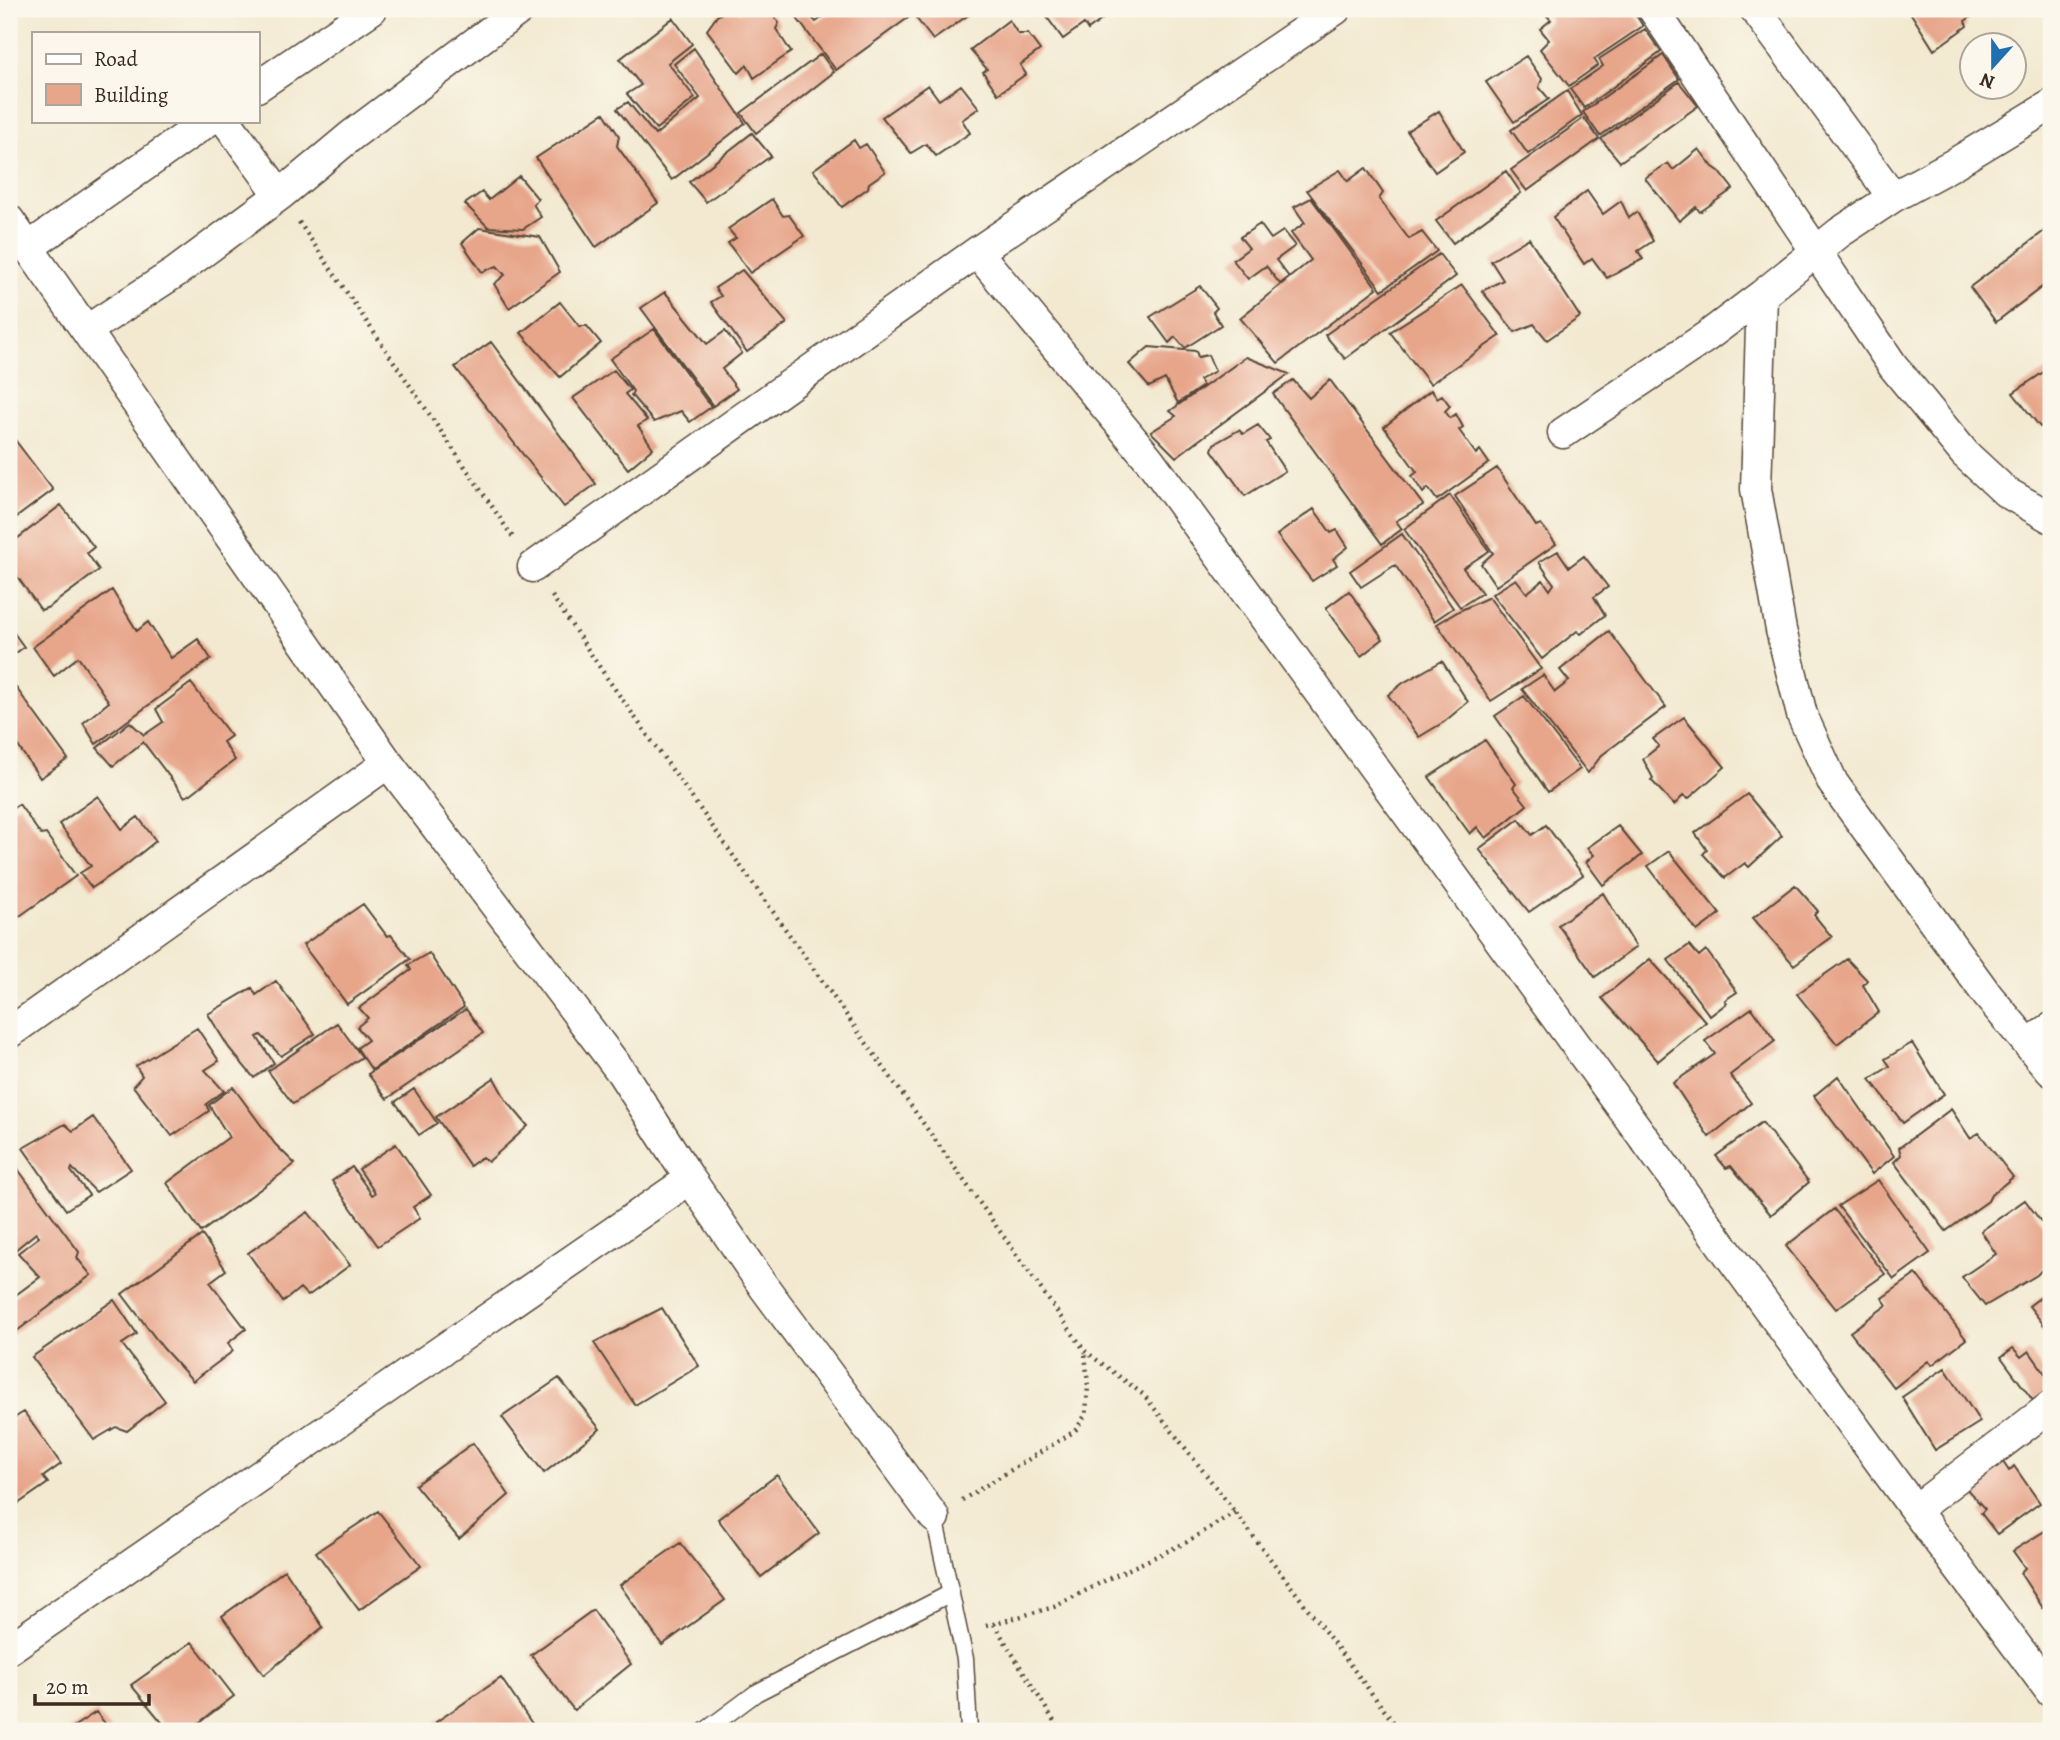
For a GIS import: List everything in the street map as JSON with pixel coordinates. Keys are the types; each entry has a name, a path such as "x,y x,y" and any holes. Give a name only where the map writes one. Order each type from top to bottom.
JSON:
{"street":[{"path":"259,86 372,9"},
{"path":"87,330 176,272 280,195 352,135 520,9"},
{"path":"533,567 977,252 1336,9"},
{"path":"1653,9 1893,366 1965,454 2006,492 2051,518"},
{"path":"1755,9 1893,197"},
{"path":"1563,433 1706,337 1839,233 1893,197 2051,105"},
{"path":"29,247 207,122"},
{"path":"227,122 280,195"},
{"path":"9,220 388,763 622,1073 764,1287 934,1517"},
{"path":"977,252 1149,459 1915,1510 2051,1692"},
{"path":"1762,295 1756,489 1781,630 1802,715 1833,783 1988,996 2040,1036 2051,1071"},
{"path":"9,1032 388,763"},
{"path":"9,1649 690,1179"},
{"path":"1915,1510 2051,1406"}],"lane":[{"path":"934,1517 965,1659 969,1731"},
{"path":"705,1731 756,1693 951,1593"}],"path":[{"path":"280,195 607,678 1085,1351 1143,1395 1236,1513 1400,1731"},
{"path":"934,1517 1075,1431 1086,1415 1088,1386 1085,1351"},
{"path":"959,1633 1054,1607 1187,1542 1236,1513"},
{"path":"994,1624 1060,1731"}],"building":[{"path":"728,9 737,9 739,13 745,9 768,9 779,23 776,29 791,52 754,78 747,65 739,73 707,30 717,16"},
{"path":"790,9 804,9 816,22 834,9 908,9 912,15 836,70"},
{"path":"928,9 977,9 933,40 916,18"},
{"path":"1041,9 1116,9 1088,30 1084,24 1063,39"},
{"path":"1541,9 1632,9 1643,26 1594,59 1598,65 1569,86 1540,49 1549,40 1540,29 1551,20"},
{"path":"1908,9 1982,9 1965,21 1967,26 1934,50"},
{"path":"673,18 692,44 668,63 695,98 656,129 627,94 641,85 620,59"},
{"path":"1009,20 1018,34 1028,34 1040,50 1020,65 1026,74 998,94 983,72 987,69 970,50"},
{"path":"1645,29 1661,52 1584,108 1570,89 1603,66 1599,59"},
{"path":"694,48 745,123 672,180 617,109 628,102 655,135 700,98 674,64"},
{"path":"821,54 834,72 756,133 741,113"},
{"path":"1663,55 1679,79 1600,136 1583,112"},
{"path":"1526,56 1542,79 1539,87 1549,99 1514,122 1486,82"},
{"path":"1679,82 1698,106 1620,162 1601,139"},
{"path":"928,85 939,100 961,85 979,108 962,120 970,133 936,156 926,144 911,153 882,117"},
{"path":"1567,91 1582,115 1528,154 1511,130"},
{"path":"1439,111 1464,152 1435,172 1407,131"},
{"path":"604,113 619,136 617,146 658,203 596,247 536,158"},
{"path":"1584,118 1599,139 1527,191 1511,170"},
{"path":"752,133 771,156 706,202 689,182"},
{"path":"854,140 859,148 866,144 885,172 842,207 813,170"},
{"path":"1699,149 1733,189 1700,212 1696,207 1679,221 1645,178 1668,163 1673,170"},
{"path":"1366,168 1383,193 1379,199 1409,239 1422,232 1437,251 1382,290 1307,190 1340,170 1348,181"},
{"path":"1506,171 1521,193 1453,243 1436,221"},
{"path":"519,176 538,199 533,204 541,217 523,229 488,227 465,204 482,192 489,200"},
{"path":"1587,191 1603,214 1621,201 1629,218 1637,212 1653,241 1638,251 1643,259 1607,278 1592,258 1584,264 1553,217"},
{"path":"1311,198 1377,288 1278,363 1240,318 1311,260 1291,233 1305,223 1294,207"},
{"path":"772,199 783,216 789,215 804,236 750,273 728,243 736,238 728,229"},
{"path":"1260,224 1271,239 1283,231 1295,246 1276,260 1289,277 1280,284 1266,266 1248,279 1233,260 1249,248 1240,237"},
{"path":"2051,226 2051,280 1996,322 1970,287"},
{"path":"479,228 540,237 560,272 509,308 494,284 505,275 497,266 482,272 462,243"},
{"path":"1529,238 1580,317 1547,340 1534,324 1515,332 1482,291 1503,280 1491,261"},
{"path":"1439,254 1456,276 1345,359 1325,335"},
{"path":"742,270 787,323 747,352 711,302 721,296 715,288"},
{"path":"1462,285 1500,336 1430,384 1390,332"},
{"path":"1200,286 1217,308 1213,312 1221,325 1185,348 1175,337 1169,343 1150,317"},
{"path":"665,292 707,344 725,331 742,353 722,369 737,389 713,406 641,308"},
{"path":"560,302 579,326 587,326 601,343 560,377 521,333"},
{"path":"654,329 711,407 690,422 681,411 654,422 631,395 633,391 610,359"},
{"path":"491,342 596,484 564,507 455,367"},
{"path":"1149,347 1196,351 1198,357 1208,355 1215,371 1199,380 1203,386 1178,403 1165,379 1149,387 1129,364"},
{"path":"1246,357 1289,374 1176,457 1151,432 1176,416 1170,411"},
{"path":"2051,367 2051,419 2040,427 2013,393"},
{"path":"614,370 630,390 625,394 647,420 638,426 653,448 628,469 573,398"},
{"path":"1293,380 1309,398 1330,380 1423,505 1396,521 1402,529 1382,544 1273,394"},
{"path":"1431,390 1437,398 1442,395 1450,406 1445,411 1450,418 1456,414 1463,427 1459,430 1476,454 1480,450 1489,463 1437,500 1428,488 1423,493 1412,476 1417,472 1384,427"},
{"path":"1258,425 1270,440 1266,442 1285,471 1245,496 1212,450 1214,444 1239,430 1243,434"},
{"path":"9,432 53,490 9,523"},
{"path":"1497,468 1536,526 1541,524 1556,544 1496,586 1481,564 1493,553 1455,496"},
{"path":"1450,495 1489,551 1463,568 1482,593 1460,607 1404,529"},
{"path":"61,505 94,547 87,553 99,570 41,610 9,565 9,526 18,538"},
{"path":"1314,509 1331,533 1337,530 1348,547 1333,559 1337,565 1312,581 1277,535"},
{"path":"1402,534 1453,608 1434,621 1395,565 1361,587 1350,571"},
{"path":"1558,551 1569,567 1584,556 1608,587 1594,597 1605,615 1581,634 1577,631 1542,659 1492,594 1516,579 1527,593 1543,580 1550,590 1554,584 1539,562"},
{"path":"112,590 137,631 148,622 171,658 198,639 211,659 96,744 83,723 109,702 78,657 54,676 33,647"},
{"path":"1349,591 1383,639 1361,656 1326,608"},
{"path":"1489,597 1541,669 1491,701 1437,624"},
{"path":"9,626 24,647 9,658"},
{"path":"1609,631 1666,707 1602,755 1588,773 1522,689 1543,675 1555,692 1569,681 1560,670"},
{"path":"1442,661 1468,702 1444,722 1419,737 1388,695 1403,683"},
{"path":"9,678 68,759 40,778 9,733"},
{"path":"191,683 231,736 223,742 235,760 191,794 185,797 143,742 113,766 97,748 130,722 144,735 163,722 156,709"},
{"path":"1524,696 1580,769 1548,792 1495,716"},
{"path":"1684,717 1725,767 1688,799 1684,795 1674,805 1651,780 1653,778 1643,759 1659,746 1653,739"},
{"path":"1485,740 1516,784 1513,787 1527,805 1486,838 1477,827 1470,834 1429,777"},
{"path":"1747,794 1782,836 1749,867 1745,863 1725,878 1703,854 1707,850 1695,833"},
{"path":"98,796 122,829 138,817 156,841 92,888 80,873 91,866 59,824"},
{"path":"19,804 41,835 46,834 76,876 17,918 9,908 9,811"},
{"path":"1519,819 1532,835 1546,825 1583,875 1529,912 1479,849"},
{"path":"1618,826 1642,855 1603,885 1586,862 1594,855 1587,848"},
{"path":"1669,851 1720,914 1697,931 1648,866"},
{"path":"1795,885 1818,911 1814,915 1832,937 1794,965 1753,918"},
{"path":"1603,893 1636,947 1595,977 1558,925"},
{"path":"363,904 387,936 391,935 410,959 347,1004 303,945"},
{"path":"1689,945 1699,956 1706,950 1737,992 1710,1016 1668,960"},
{"path":"429,953 464,1007 372,1070 357,1048 368,1040 357,1027 368,1018 359,1008 411,970 408,965"},
{"path":"1650,959 1706,1022 1658,1061 1602,998"},
{"path":"1847,959 1867,980 1863,985 1879,1012 1837,1044 1797,994"},
{"path":"276,981 315,1034 281,1056 261,1035 257,1037 274,1063 254,1078 229,1048 208,1014 252,988 256,995"},
{"path":"1752,1008 1775,1041 1730,1075 1751,1103 1709,1137 1673,1083 1715,1054 1705,1041"},
{"path":"466,1009 483,1033 387,1099 368,1074"},
{"path":"337,1023 362,1057 293,1104 268,1071"},
{"path":"197,1028 219,1061 205,1070 224,1091 206,1104 209,1111 172,1136 133,1086 142,1076 136,1066"},
{"path":"1912,1043 1944,1094 1903,1123 1870,1079 1890,1066 1885,1059"},
{"path":"1838,1076 1894,1156 1872,1174 1814,1096"},
{"path":"494,1078 506,1100 528,1126 488,1162 482,1157 470,1166 436,1117"},
{"path":"233,1087 275,1144 295,1164 201,1232 167,1183 229,1137 209,1105"},
{"path":"414,1089 437,1123 419,1135 395,1102"},
{"path":"1951,1109 1970,1138 1979,1133 2013,1177 1991,1195 1988,1201 1946,1231 1894,1162 1901,1155 1899,1148"},
{"path":"93,1117 131,1169 96,1192 72,1168 71,1171 89,1195 66,1210 23,1148 65,1124 73,1131"},
{"path":"1762,1122 1809,1182 1771,1215 1731,1166 1726,1168 1716,1156"},
{"path":"396,1144 431,1195 413,1207 420,1218 378,1246 332,1181 352,1167 372,1195 375,1193 359,1169"},
{"path":"9,1157 79,1252 77,1258 91,1275 9,1337 9,1300 40,1277 18,1253 39,1237 36,1233 9,1255"},
{"path":"1878,1180 1930,1253 1894,1279 1838,1206"},
{"path":"2025,1200 2051,1235 2051,1260 2037,1275 1985,1306 1962,1277 1996,1254 1981,1231"},
{"path":"1834,1209 1885,1274 1836,1309 1786,1246"},
{"path":"308,1212 350,1265 308,1296 300,1288 283,1302 248,1253"},
{"path":"202,1235 226,1270 210,1282 246,1329 228,1343 233,1351 193,1381 163,1348 122,1294"},
{"path":"1916,1274 1966,1339 1932,1365 1928,1361 1894,1388 1850,1332 1887,1305 1882,1298"},
{"path":"2051,1289 2051,1334 2029,1306"},
{"path":"114,1300 137,1334 122,1344 165,1401 127,1431 116,1427 94,1440 32,1357"},
{"path":"662,1308 699,1366 635,1405 594,1343"},
{"path":"2013,1348 2021,1357 2029,1351 2051,1382 2051,1394 2037,1406 2001,1357"},
{"path":"1945,1368 1980,1422 1935,1450 1902,1397"},
{"path":"559,1378 600,1429 544,1473 502,1417"},
{"path":"24,1412 61,1464 43,1477 48,1483 9,1510 9,1421"},
{"path":"473,1443 509,1495 459,1539 415,1485"},
{"path":"2001,1459 2009,1471 2014,1466 2040,1503 1997,1534 1981,1513 1985,1509 1963,1485"},
{"path":"777,1475 819,1533 761,1577 718,1519"},
{"path":"378,1511 421,1566 359,1610 316,1552"},
{"path":"2051,1527 2051,1602 2043,1608 2020,1573 2025,1568 2013,1551"},
{"path":"680,1543 725,1600 662,1645 620,1585"},
{"path":"285,1570 323,1627 264,1675 222,1616"},
{"path":"593,1610 631,1664 574,1710 531,1655"},
{"path":"192,1642 234,1696 188,1731 169,1731 131,1685"},
{"path":"501,1678 537,1731 443,1731 436,1722"},
{"path":"96,1712 111,1731 67,1731"}]}
